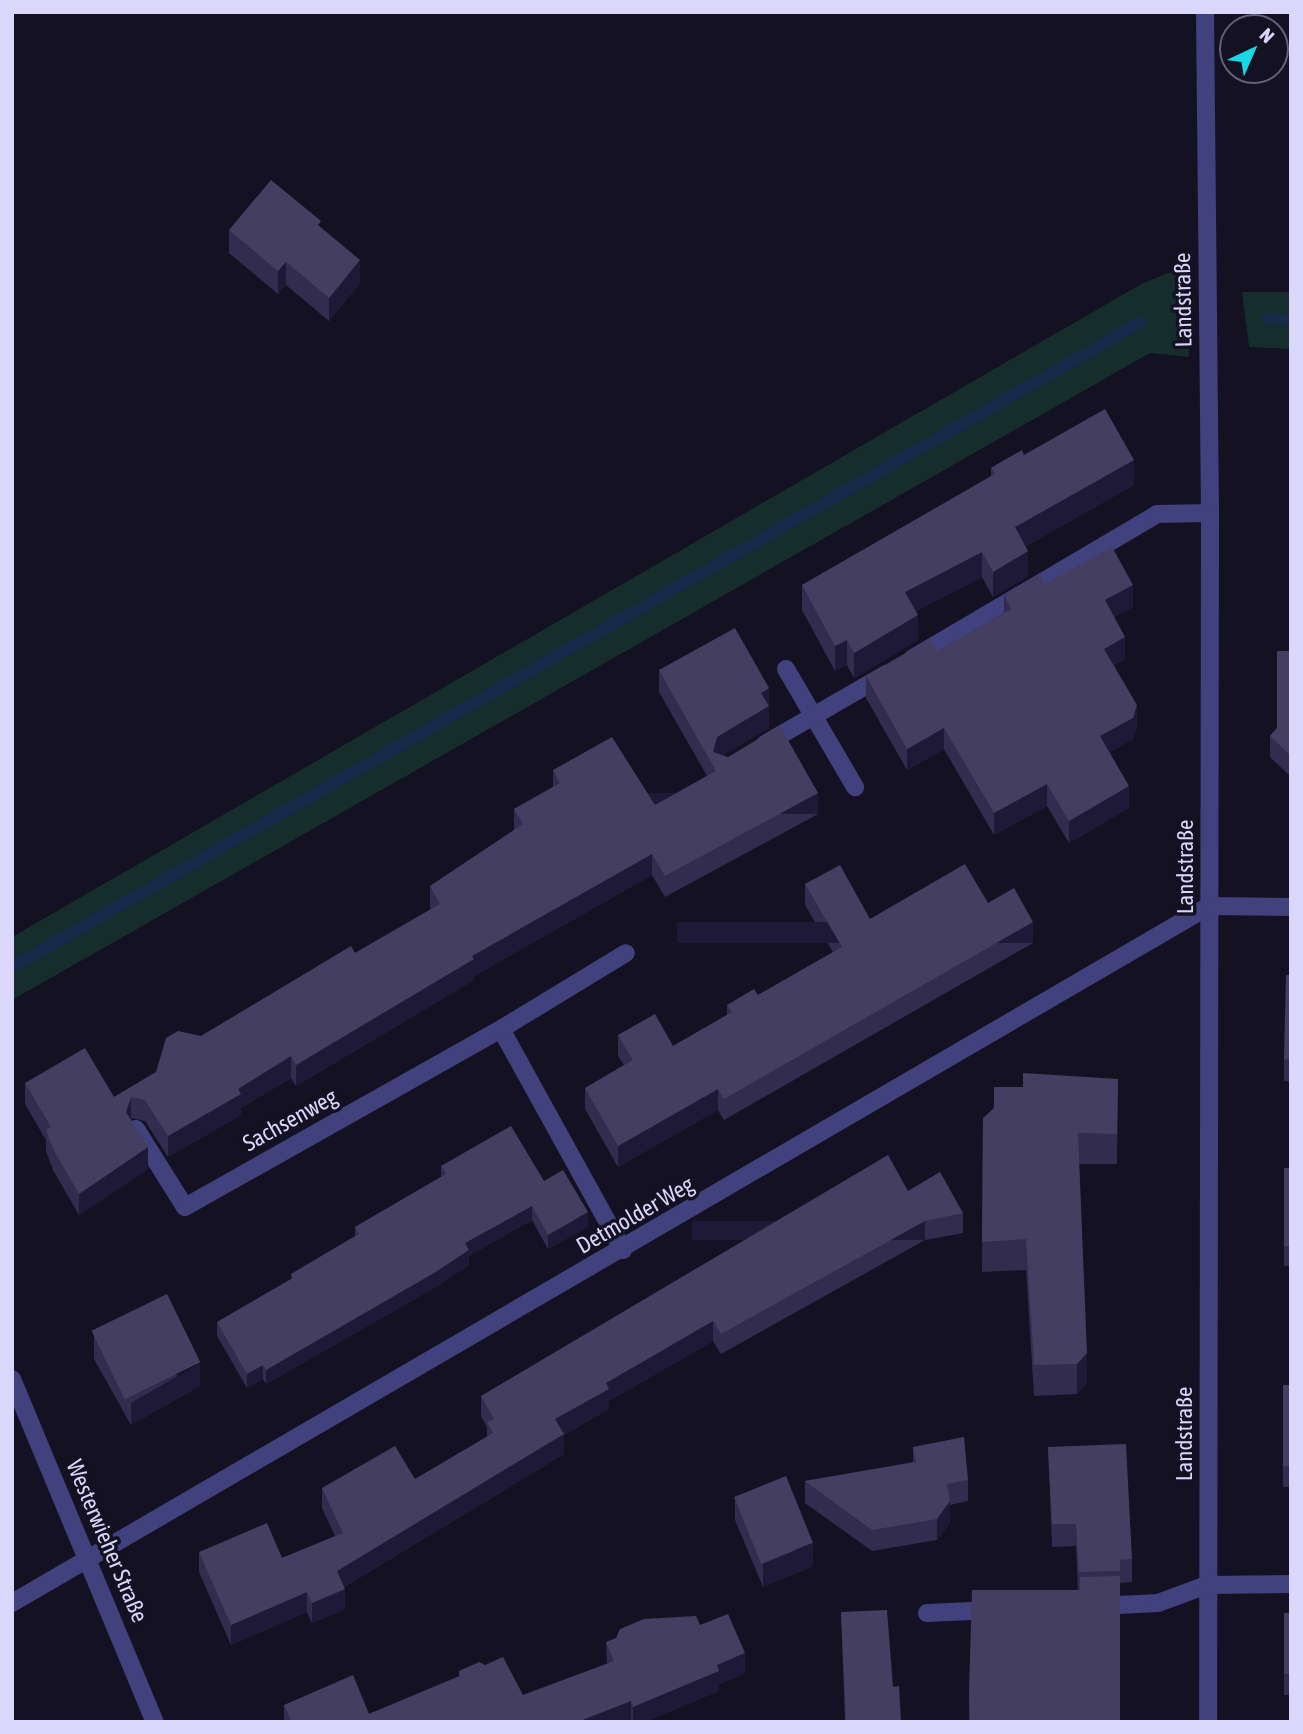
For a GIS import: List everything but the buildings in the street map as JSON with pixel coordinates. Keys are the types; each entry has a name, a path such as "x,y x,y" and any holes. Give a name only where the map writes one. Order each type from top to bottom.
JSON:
{"street":[{"name":"Landstraße","path":"1205,12 1210,513 1208,1722"},
{"path":"746,755 1157,514 1210,513"},
{"path":"786,668 855,787"},
{"path":"1209,906 1291,907"},
{"name":"Detmolder Weg","path":"12,1603 623,1250 1209,906"},
{"name":"Sachsenweg","path":"136,1128 185,1208 501,1029 626,953"},
{"path":"501,1029 623,1250"},
{"name":"Westerwieher Straße","path":"12,1380 17,1406 88,1559 155,1722"},
{"path":"1076,1606 1158,1603 1207,1585 1291,1584"},
{"path":"927,1613 1009,1609"}],"green space":[{"path":"1184,267 1189,357 1150,353 12,1000 12,937 1143,283"},
{"path":"1242,292 1291,292 1291,349 1249,347"}],"waterway":[{"path":"1268,319 1291,320"},
{"path":"12,967 1141,322"}]}
